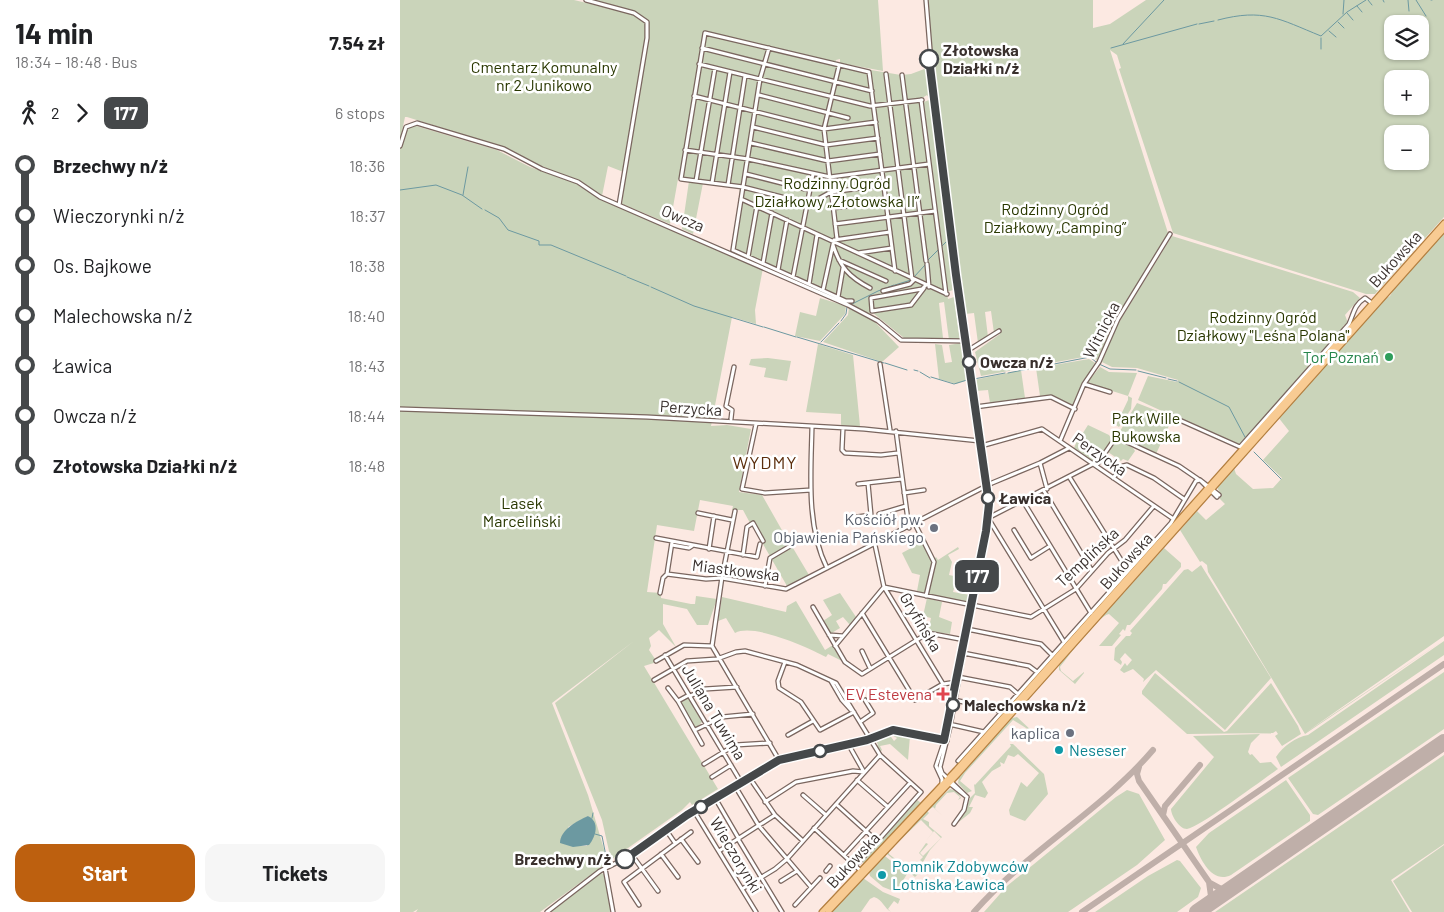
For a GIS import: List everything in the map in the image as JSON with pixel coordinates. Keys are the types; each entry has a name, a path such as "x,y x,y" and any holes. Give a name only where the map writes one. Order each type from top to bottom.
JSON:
{"main road":[{"name":"Bukowska","path":"822,912 939,794 1374,305 1444,223"},
{"name":"Bukowska","path":"1374,305 1444,230"},
{"name":"Bukowska","path":"828,912 941,786 949,781"}],"street":[{"path":"586,0 634,13 647,22 648,38 619,205"},
{"path":"926,0 931,76 967,351 987,486 988,518 949,724 936,764 943,781 941,786"},
{"path":"812,202 806,203 743,187 681,179 704,34 707,33 869,72 895,271"},
{"path":"702,48 872,90"},
{"path":"769,48 760,79 759,95 733,250 838,297 852,301"},
{"path":"699,64 874,106 922,100 947,294 913,280 741,199"},
{"path":"837,239 824,129 839,66"},
{"path":"696,181 715,68"},
{"path":"712,183 730,72"},
{"path":"886,74 913,280"},
{"path":"902,75 926,262 927,286 911,305 872,312 871,298 927,286"},
{"path":"728,185 745,76"},
{"path":"759,95 848,118"},
{"path":"694,96 824,129 876,122"},
{"name":"Owcza","path":"400,146 406,127 417,123 502,149 546,171 578,182 595,194 619,205 848,305 878,321 900,339 966,341"},
{"path":"753,127 826,145 878,138"},
{"path":"751,143 828,161 880,154"},
{"path":"685,150 732,156 830,177 929,164"},
{"path":"746,174 809,190"},
{"path":"793,277 813,174"},
{"path":"820,198 831,192 884,185"},
{"path":"833,208 886,201"},
{"path":"748,257 757,206"},
{"path":"835,224 936,211"},
{"path":"763,263 772,213"},
{"path":"778,270 787,220"},
{"path":"823,290 832,242 837,239 890,232"},
{"path":"809,284 817,234"},
{"name":"Witnicka","path":"1060,441 1084,384 1099,362 1118,319 1170,234"},
{"path":"832,242 839,259 852,279 870,288"},
{"path":"856,253 892,248"},
{"path":"839,259 886,281"},
{"path":"838,297 844,267"},
{"path":"883,291 910,284 913,280"},
{"path":"1175,418 1240,447 1349,324 1352,311 1362,300 1365,298 1374,305"},
{"path":"967,351 998,332"},
{"path":"880,364 890,430"},
{"path":"732,419 732,410 726,406 734,367"},
{"path":"1084,384 1110,392"},
{"path":"975,407 1051,398 1075,409"},
{"name":"Perzycka","path":"400,409 647,417 890,430 980,441"},
{"path":"756,424 742,490 765,493 811,490"},
{"path":"812,427 811,490 817,547 827,568"},
{"path":"844,428 842,450 845,453 882,456 898,453"},
{"name":"Perzycka","path":"981,446 1039,428 1153,507 1172,518"},
{"path":"896,431 909,528"},
{"path":"988,518 1094,465 1116,438 1179,466 1218,496"},
{"name":"Miastkowska","path":"667,574 706,579 722,578 786,589 909,528 987,486 1069,448"},
{"path":"1040,463 1045,490 1092,571"},
{"path":"1113,478 1127,464 1154,478 1184,499"},
{"path":"1070,478 1128,570"},
{"path":"858,484 902,479"},
{"name":"Bukowska","path":"958,761 1167,528 1184,499 1199,480"},
{"path":"850,518 870,516 868,483"},
{"path":"904,493 924,490"},
{"path":"1023,501 1091,612"},
{"path":"879,514 906,506"},
{"name":"Templińska","path":"884,587 1029,617 1076,589 1114,548 1125,540 1153,507"},
{"path":"712,646 726,552 735,511"},
{"path":"698,514 732,520"},
{"path":"709,549 714,516"},
{"path":"988,518 1064,642"},
{"path":"656,538 672,544 692,546 743,555 756,557 762,542 753,523 747,527 743,555"},
{"path":"915,524 934,562 926,596"},
{"path":"1014,530 1030,558 1050,546"},
{"path":"660,593 663,578 667,574 672,544"},
{"name":"Gryfińska","path":"875,545 884,587 943,684"},
{"path":"765,586 770,558 792,546"},
{"path":"835,646 884,587"},
{"path":"813,607 847,664 862,674 930,633 965,640"},
{"path":"862,614 916,700 943,684 957,682"},
{"path":"967,630 1041,644 1052,655"},
{"path":"829,635 843,636"},
{"path":"656,661 684,645 712,646"},
{"path":"712,646 779,760"},
{"path":"654,680 688,661 720,658 745,651 784,661 830,680 840,687 880,755 921,792 859,862"},
{"path":"862,651 870,668"},
{"path":"963,653 1029,666 1037,672"},
{"name":"Juliana Tuwima","path":"666,655 741,782"},
{"path":"784,661 778,681 779,688 801,702 813,721 822,730 854,712"},
{"path":"958,677 1010,687 1018,694"},
{"path":"678,701 708,688 737,687"},
{"path":"668,688 678,701 702,744"},
{"path":"860,722 874,713 865,700"},
{"path":"954,700 993,708 1001,713"},
{"path":"695,730 722,716 753,714"},
{"path":"788,735 813,721"},
{"path":"949,724 984,732"},
{"path":"547,912 606,868 632,855 694,811 779,760 871,739 897,730 945,741"},
{"path":"704,764 740,744 770,743"},
{"path":"851,749 864,772"},
{"path":"742,889 787,859 880,755"},
{"path":"712,777 731,765"},
{"path":"765,802 796,782 853,771 864,772"},
{"path":"941,774 955,774 955,787"},
{"path":"941,774 967,797 964,810 954,824"},
{"name":"Juliana Tuwima","path":"749,777 776,816 803,841"},
{"path":"857,780 888,807"},
{"path":"844,856 910,783"},
{"path":"939,794 948,788 955,787"},
{"path":"738,791 759,826 811,887"},
{"path":"803,795 826,816"},
{"path":"718,802 782,912"},
{"path":"836,804 877,841"},
{"name":"Wieczorynki","path":"694,811 756,912"},
{"path":"719,851 776,816"},
{"path":"814,828 862,872"},
{"path":"666,830 675,843"},
{"path":"639,904 624,882 691,832"},
{"path":"681,839 698,862"},
{"path":"661,854 678,876"},
{"path":"632,855 658,891"},
{"path":"826,871 830,866"},
{"path":"606,868 613,912"},
{"path":"781,881 797,870"},
{"path":"795,905 820,878"}],"green space":[{"path":"400,0 574,0 633,14 591,0 878,0 883,71 840,63 840,59 836,60 835,64 901,75 911,74 927,68 929,98 927,95 922,98 924,102 929,100 953,290 947,292 948,299 954,297 960,340 949,340 944,302 939,303 943,338 904,338 873,313 868,313 733,251 740,188 703,183 693,234 682,229 689,181 678,179 670,224 622,204 626,173 608,166 602,196 578,180 552,171 503,147 407,117 405,117 400,141"},
{"name":"Rodzinny Ogród Działkowy „Camping”","path":"928,0 1093,0 1093,28 1110,24 1146,0 1444,0 1444,217 1375,294 1366,294 1173,233 1119,69 1121,68 1117,55 1110,50 1168,233 1116,319 1097,360 1089,356 981,376 975,352 1000,334 998,331 994,333 991,311 985,312 988,337 978,343 974,313 965,314 933,66 937,65 937,62 933,62"},
{"path":"931,99 933,101 957,290 955,292"},
{"name":"Lasek Marceliński","path":"413,125 497,150 530,167 575,183 597,197 763,268 755,310 756,324 732,317 711,426 727,425 751,429 739,492 762,495 783,532 787,532 794,543 790,543 809,575 787,586 763,544 765,541 753,522 750,523 743,510 732,510 733,506 700,500 694,531 657,525 647,592 661,593 661,598 691,604 695,604 696,596 717,599 708,625 697,625 687,609 663,604 663,624 676,647 659,630 649,638 651,646 649,650 657,662 644,666 718,789 692,805 690,802 682,810 611,860 602,820 555,703 634,641 552,703 588,795 606,856 605,862 607,863 540,912 416,912 418,909 413,912 400,912 400,148 407,129","holes":["589,816 587,846 577,846 568,827"]},
{"path":"1444,232 1444,636 1305,733 1444,640 1305,734 1208,572 1207,565 1202,561 1200,562 1180,530 1197,511 1206,520 1225,504 1219,498 1216,498 1220,493 1217,487 1234,468 1236,474 1253,489 1273,488 1282,478 1263,460 1289,431 1278,417 1384,301 1382,301 1390,296 1396,285"},
{"name":"Rodzinny Ogród Działkowy \"Leśna Polana\"","path":"1172,236 1353,292 1360,298 1345,315 1348,323 1343,326 1344,328 1319,356 1315,354 1318,358 1238,446 1138,400 1148,376 1177,382 1178,380 1137,368 1112,367 1102,362 1115,329"},
{"path":"820,298 846,306 845,314 820,341 795,336 800,312 816,316"},
{"path":"849,307 875,322 899,347 882,362 823,342 848,315"},
{"path":"961,343 969,383 968,380 956,384 939,379 935,344 942,345 945,363 952,362 949,345"},
{"path":"818,344 853,355 860,426 841,426 841,414 806,412"},
{"path":"768,358 791,361 787,381 764,377 766,368 749,365 751,359"},
{"path":"1089,359 1095,363 1073,407 1051,395 1040,396 1036,368"},
{"path":"1100,367 1109,372 1137,373 1128,396 1087,383"},
{"path":"1021,370 1025,398 990,403 988,390 976,391 974,380"},
{"path":"1128,396 1132,398 1131,409 1119,427 1116,425 1128,400"},
{"name":"Park Wille Bukowska","path":"1137,403 1173,417 1156,454 1117,436"},
{"path":"1088,425 1109,435 1112,440 1096,464 1074,448 1079,436 1081,436"},
{"path":"1117,439 1135,451 1128,461 1123,459 1121,461 1108,452"},
{"path":"919,537 933,562 925,593 917,591 920,575 912,573 902,553 913,547 908,543"},
{"path":"958,547 959,549 948,555 952,562 949,575 973,580 972,588 955,585 953,592 970,595 969,603 928,594 936,562 934,559 936,557 938,560"},
{"path":"1164,548 1181,563 1181,567 1166,584 1163,584 1162,589 1130,625 1127,625 1125,631 1123,629 1119,634 1121,635 1112,646 1099,646 1119,623 1109,614 1099,620"},
{"path":"1201,565 1271,678 1225,730 1156,670 1143,682 1144,679 1133,669 1124,673 1120,670 1125,663 1127,666 1132,660 1125,653 1120,659 1121,665 1114,660 1115,648 1126,636 1130,636 1132,633 1130,631 1184,570 1188,569 1192,572"},
{"path":"840,593 856,617 850,625 843,617 836,621 840,628 830,634 823,621 832,615 823,600"},
{"path":"722,597 786,612 787,606 796,601 825,650 833,645 842,661 828,654 826,657 794,642 767,634 755,631 735,633 726,618 718,621"},
{"path":"927,598 942,602 939,617 952,622 950,634 928,631 931,618 923,616"},
{"path":"1444,641 1444,655 1281,767 1276,757 1286,746 1294,740 1308,735"},
{"path":"1078,644 1060,667 1061,671 1073,681 1084,672 1075,684 1059,670 1059,665"},
{"path":"1444,672 1444,729 1318,815 1313,814 1288,778"},
{"path":"1155,673 1224,732 1271,683 1301,734 1282,746 1275,736 1278,734 1276,731 1273,733 1187,734 1142,694 1142,691"},
{"path":"689,697 703,721 696,728 680,702"},
{"path":"1017,717 1034,733 1013,720 965,773 960,781 972,791 967,793 958,783 959,777 1012,718"},
{"path":"896,733 910,736 908,760 890,744 880,746 882,750 880,752 876,747 878,745 876,740 889,734 894,741 897,738 890,734"},
{"path":"1260,734 1251,743 1248,752 1260,763 1271,762 1278,769 1205,820 1187,829 1181,827 1174,818 1171,809 1214,757 1193,736"},
{"path":"1010,744 1013,744 1044,774 1048,794 1025,821 1010,815 1009,810 1021,782 1027,787 1039,773 1018,754 1014,757 1008,755 1004,764 1000,762 1001,766 992,771 982,782 988,793 985,798 975,795 969,807 973,807 970,813 955,825 965,812 970,798 975,793 974,784 1011,746"},
{"path":"1444,755 1444,844 1391,880 1410,912 1215,912"},
{"path":"1286,780 1310,815 1310,821 1231,875 1225,877 1213,874 1201,859 1196,847 1209,833"},
{"path":"950,789 957,791 961,798 958,800 960,797 954,792 947,793 936,805 935,809 933,807 927,811 929,813 923,819 929,822 929,826 942,837 930,850 923,862 920,860 923,857 919,853 926,843 928,844 920,853 923,856 941,838 934,831 925,842 933,832 921,820 889,851 889,854 909,870 918,862 922,867 917,865 915,867 920,872 915,877 887,854 885,856 907,874 896,892 883,887 870,876 869,872 922,814"},
{"path":"1127,790 1139,794 1165,840 1137,865 1068,912 984,912 1007,886"},
{"path":"927,797 863,864 863,859 916,799 921,803"},
{"path":"1444,845 1444,912 1412,912 1393,881"},
{"path":"1177,860 1180,861 1201,888 1198,897 1177,912 1095,912 1148,876"},
{"path":"601,873 604,874 611,912 551,912"},
{"path":"863,878 883,892 900,899 898,904 894,901 888,909 874,897 870,899 861,912 830,912"}],"water":[{"path":"588,816 594,822 596,829 589,845 573,847 560,843 566,830 574,823"}],"waterway":[{"path":"1123,44 1164,0"},
{"path":"1343,14 1344,0"},
{"path":"1218,20 1260,15 1282,20 1321,36 1347,12 1366,0"},
{"path":"1368,0 1372,5"},
{"path":"1408,0 1409,11"},
{"path":"1416,0 1425,15"},
{"path":"1357,6 1362,12"},
{"path":"1347,13 1353,20"},
{"path":"1199,24 1214,21"},
{"path":"1338,22 1344,28"},
{"path":"1111,48 1197,24"},
{"path":"1329,31 1336,37"},
{"path":"1321,38 1321,49"},
{"path":"463,195 468,167"},
{"path":"400,190 436,185 462,195 482,209"},
{"path":"485,210 499,218 508,230 539,241 539,245 551,245 626,276"},
{"path":"941,247 946,242"},
{"path":"927,261 939,249"},
{"path":"914,277 925,265"},
{"path":"627,277 649,286"},
{"path":"895,285 911,280"},
{"path":"852,304 894,285"},
{"path":"651,287 694,306 763,327"},
{"path":"841,321 846,314 847,307"},
{"path":"821,342 839,323"},
{"path":"764,327 796,337"},
{"path":"797,337 884,363"},
{"path":"1008,373 1090,357 1096,362"},
{"path":"885,363 907,370"},
{"path":"1099,364 1110,369 1136,370"},
{"path":"914,370 918,371"},
{"path":"1138,371 1166,378"},
{"path":"920,372 930,378"},
{"path":"974,379 1005,373"},
{"path":"931,377 954,384 967,380"},
{"path":"1168,379 1177,381"},
{"path":"1179,382 1229,407 1245,437"},
{"path":"1254,452 1281,479"},
{"path":"592,818 593,813"},
{"path":"595,834 602,836 606,856"}],"taxiway":[{"path":"1082,912 1444,664"},
{"path":"974,912 1017,870 1111,792 1153,750"},
{"path":"1163,815 1165,806 1200,765"},
{"path":"1139,767 1137,774 1139,781 1209,882 1211,896 1201,909"},
{"path":"1210,883 1221,889 1234,887"}],"runway":[{"path":"1197,912 1444,742"}],"bus line":[{"name":"177","path":"625,859 687,815 779,760 871,739 893,730 901,730 944,740 949,724 986,531 989,504 956,275 929,59"}],"place":[{"name":"Złotowska Działki n/ż","path":"929,59"},
{"name":"Tor Poznań","path":"1389,357"},
{"name":"Owcza n/ż","path":"969,362"},
{"name":"Ławica","path":"988,498"},
{"name":"Kościół pw. Objawienia Pańskiego","path":"934,528"},
{"name":"EV Estevena","path":"943,694"},
{"name":"Malechowska n/ż","path":"953,705"},
{"name":"kaplica","path":"1070,733"},
{"name":"Neseser","path":"1059,750"},
{"name":"Brzechwy n/ż","path":"625,859"},
{"name":"Pomnik Zdobywców Lotniska Ławica","path":"882,875"}],"district":[{"name":"WYDMY","path":"765,463"}],"park label":[{"name":"Cmentarz Komunalny nr 2 Junikowo","path":"544,76"},
{"name":"Rodzinny Ogród Działkowy „Złotowska II”","path":"837,192"}]}
